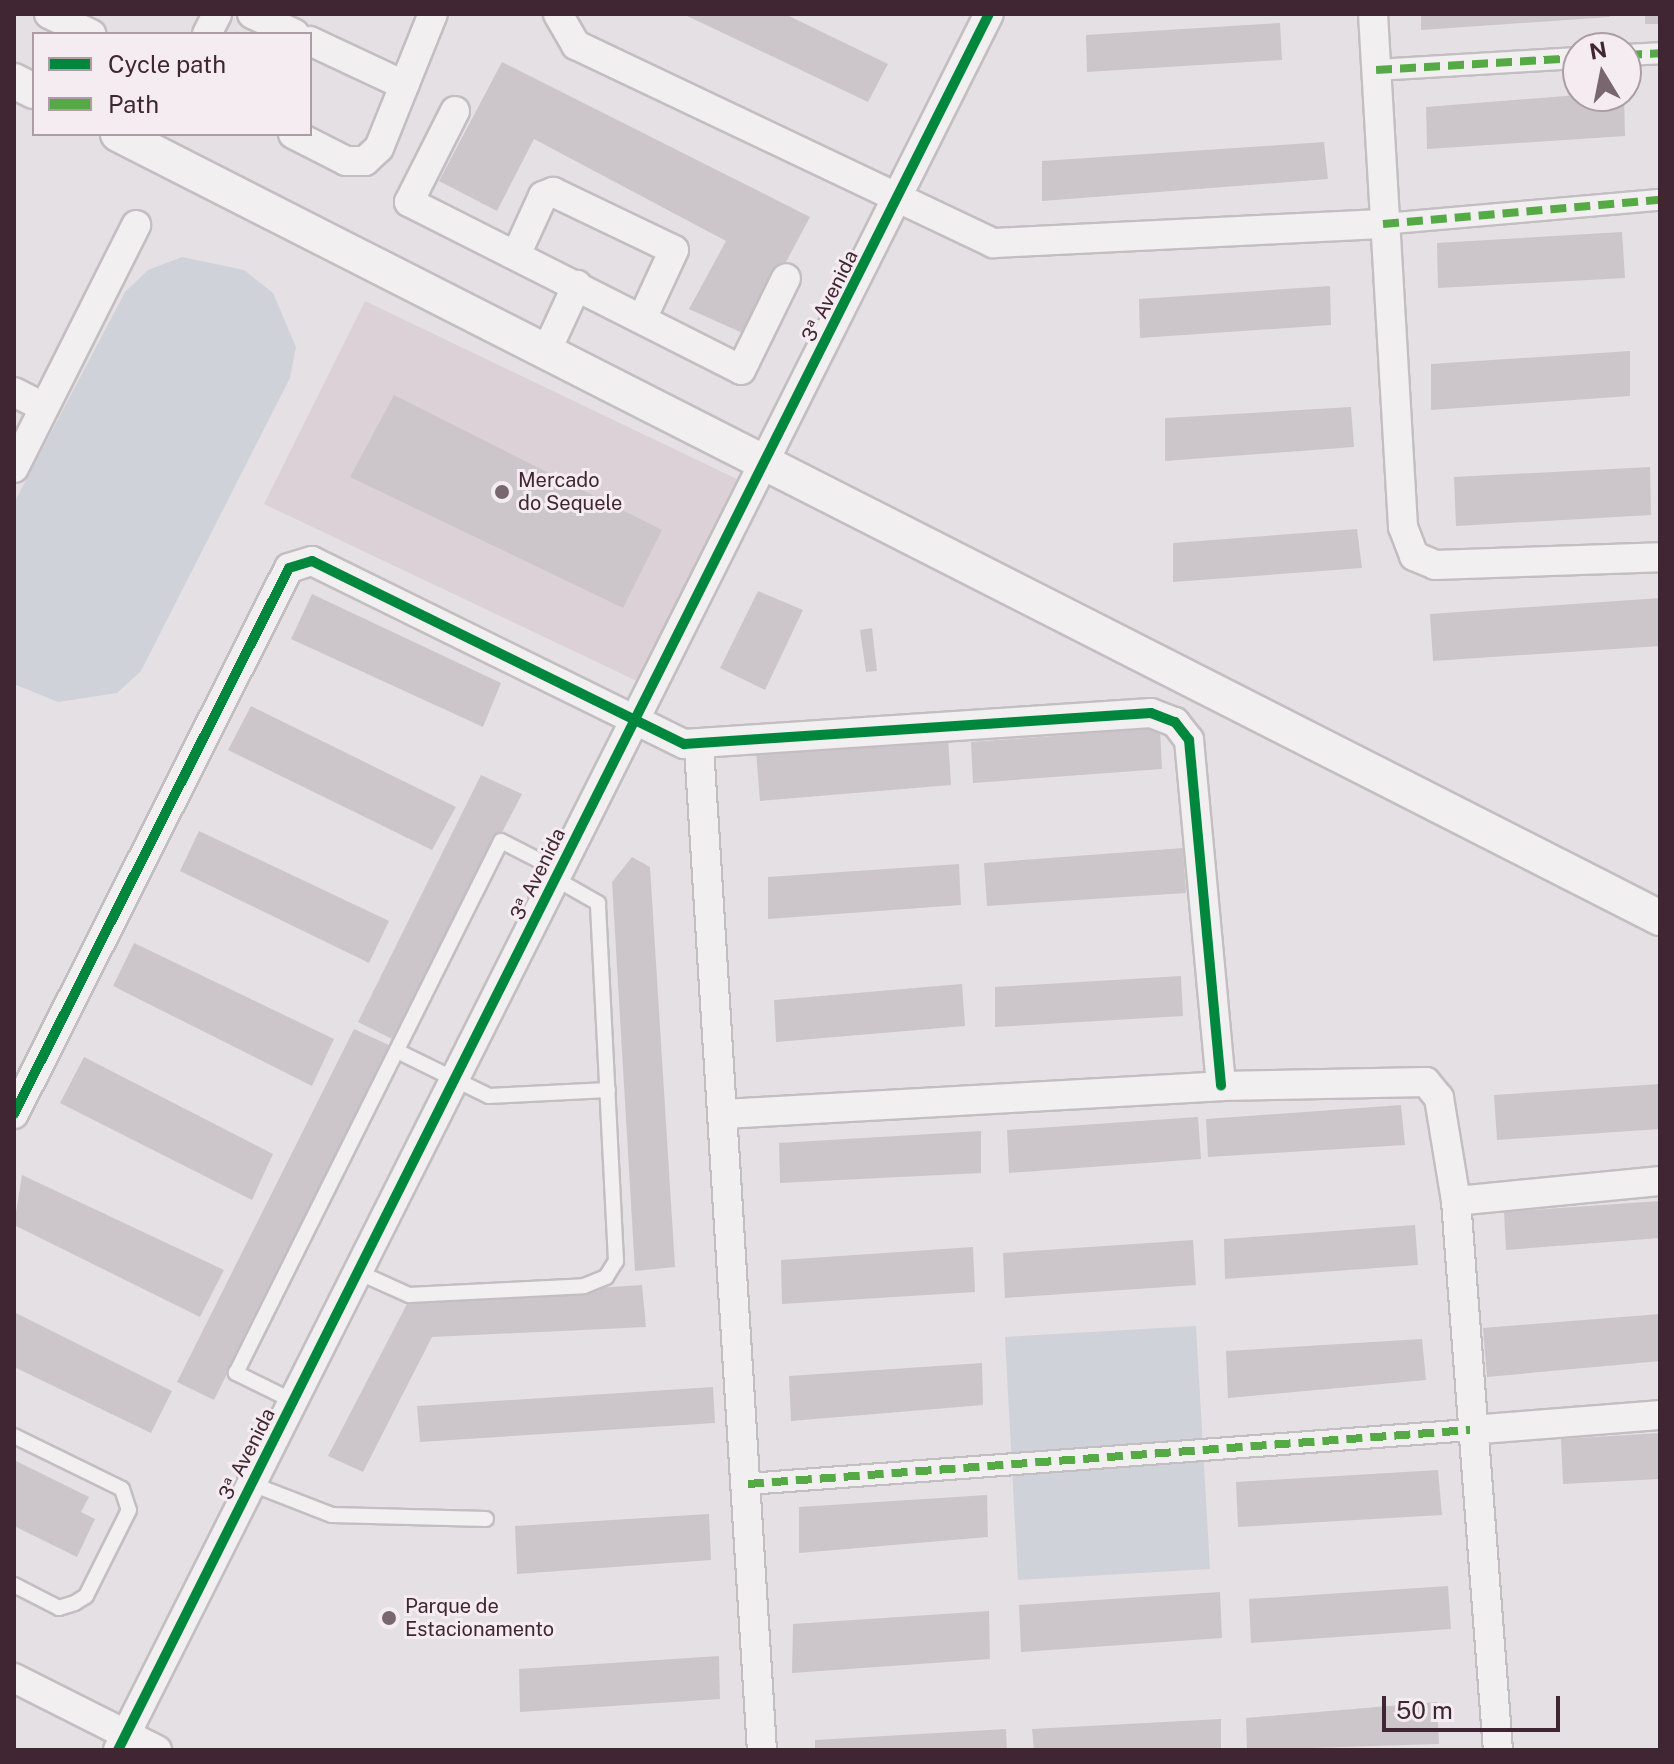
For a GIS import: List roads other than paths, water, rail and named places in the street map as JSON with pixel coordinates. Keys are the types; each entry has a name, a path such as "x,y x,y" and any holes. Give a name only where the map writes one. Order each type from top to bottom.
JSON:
{"street":[{"path":"49,14 87,32"},
{"path":"208,32 217,14"},
{"path":"252,14 291,32"},
{"path":"297,136 346,161 365,161 379,148 433,14"},
{"path":"558,14 576,45 993,243 1028,247 1383,224 1660,200"},
{"name":"3ª Avenida","path":"121,1743 360,1273 989,14"},
{"path":"1373,14 1403,527 1414,556 1435,565 1660,557"},
{"path":"312,42 404,85"},
{"path":"1376,70 1562,59"},
{"path":"14,81 32,90"},
{"path":"455,111 409,202 741,370 786,278"},
{"path":"127,136 155,142 546,352 765,465 1660,918"},
{"path":"516,255 543,196 553,192 674,250 642,319"},
{"path":"14,468 136,225"},
{"path":"546,352 577,285"},
{"path":"14,392 44,407"},
{"path":"14,1114 289,568 312,561 634,721 699,747 1151,713 1175,722 1189,740 1221,1086"},
{"path":"699,747 748,1484 762,1750"},
{"path":"724,1114 1221,1086 1426,1082 1439,1098 1456,1201 1470,1430 1498,1750"},
{"path":"1456,1201 1660,1181"},
{"path":"748,1484 1660,1415"},
{"path":"14,1678 121,1743 157,1750"}],"lane":[{"path":"293,1401 236,1373 501,841 598,903 616,1261 606,1277 584,1286 409,1295 360,1273"},
{"path":"397,1051 489,1096 608,1090"},
{"path":"14,1436 122,1489 129,1510 75,1603 59,1608 14,1585"},
{"path":"252,1484 332,1515 486,1519"}],"place":[{"name":"Mercado do Sequele","path":"502,492"},
{"name":"Parque de Estacionamento","path":"389,1618"}]}
